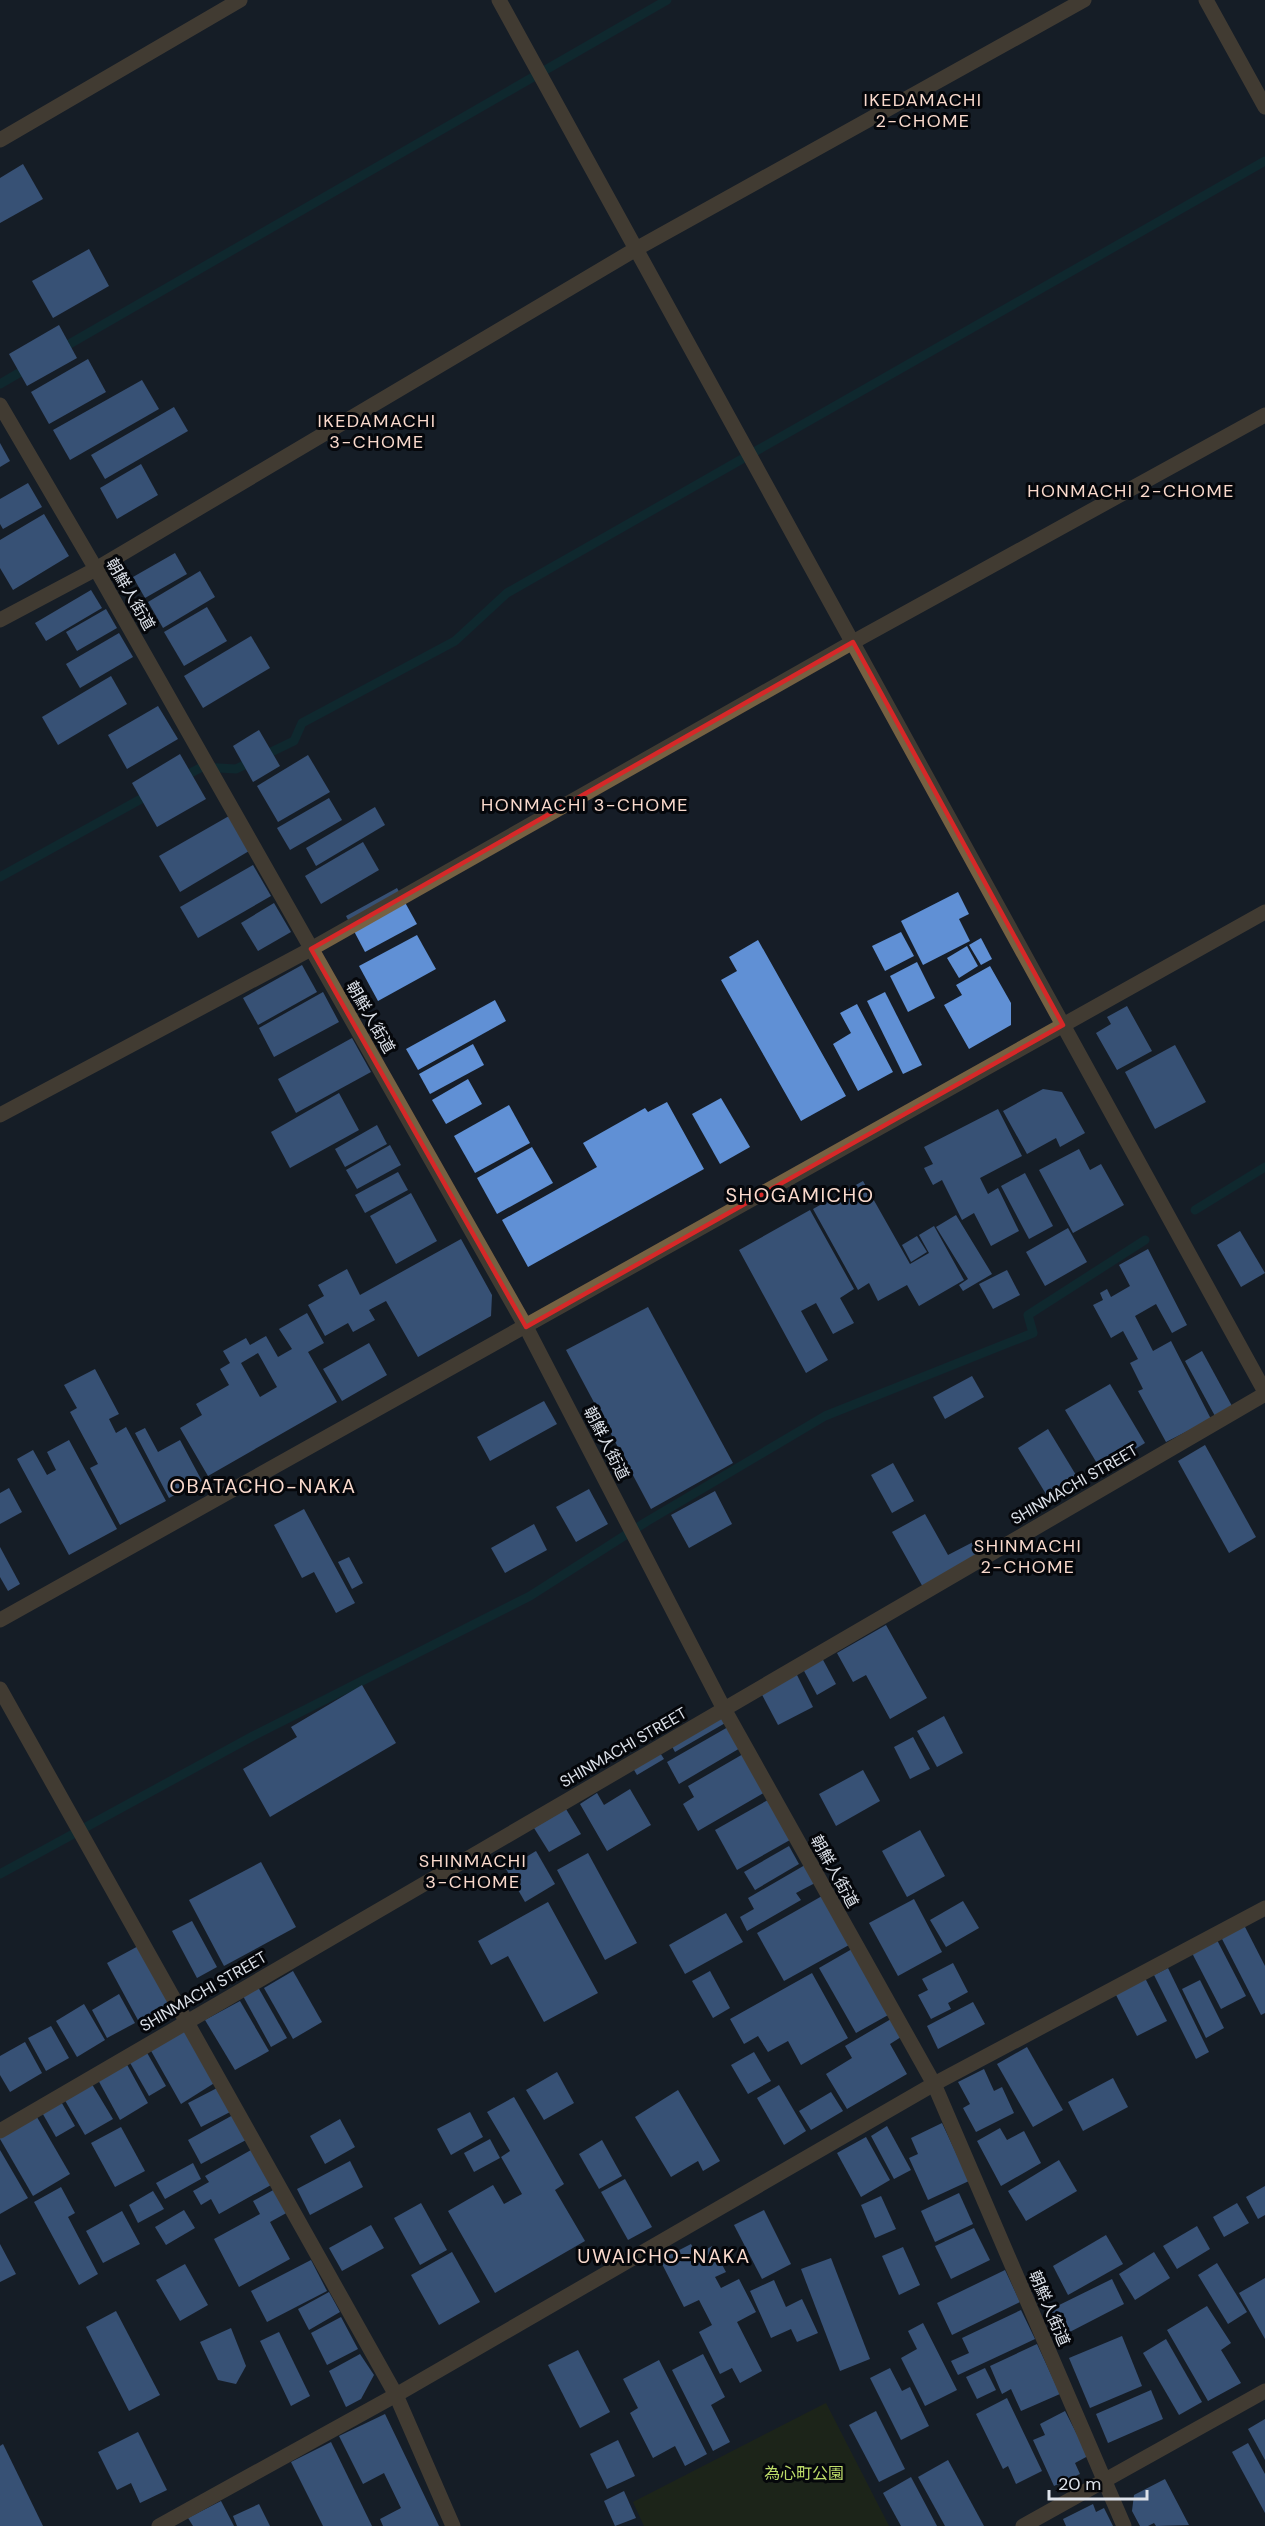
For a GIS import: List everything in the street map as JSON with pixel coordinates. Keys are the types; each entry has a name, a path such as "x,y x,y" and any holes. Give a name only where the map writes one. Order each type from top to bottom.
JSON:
{"street":[{"path":"0,140 240,0"},
{"path":"499,0 1265,1393"},
{"path":"0,620 96,569 636,249 1084,0"},
{"path":"1206,0 1265,107"},
{"name":"朝鮮人街道","path":"0,405 96,569 526,1327 724,1709 934,2084 1124,2526"},
{"path":"0,1115 311,949 852,642 1265,415"},
{"path":"0,1620 1265,912"},
{"name":"SHINMACHI STREET","path":"0,2131 1265,1393"},
{"path":"0,1689 396,2395 453,2526"},
{"path":"159,2526 396,2395 934,2084 1265,1908"},
{"path":"1023,2526 1265,2391"}],"highlighted area":[{"path":"853,642 1063,1025 526,1327 311,949"}],"green space":[{"name":"為心町公園","path":"826,2403 889,2526 644,2526 633,2502"}],"building":[{"path":"23,164 43,199 0,223 0,178"},
{"path":"89,249 109,286 53,318 32,281"},
{"path":"59,325 77,358 27,386 9,354"},
{"path":"88,359 106,392 49,424 31,392"},
{"path":"142,380 159,409 70,460 53,430"},
{"path":"174,407 188,431 105,479 91,455"},
{"path":"0,443 10,461 0,467"},
{"path":"141,464 158,495 117,519 100,488"},
{"path":"28,483 42,507 3,529 0,524 0,499"},
{"path":"44,514 69,556 13,590 0,568 0,540"},
{"path":"175,553 187,574 145,598 133,577"},
{"path":"200,571 215,597 163,628 148,602"},
{"path":"91,590 102,608 46,641 35,623"},
{"path":"207,607 227,641 184,666 164,632"},
{"path":"106,609 117,628 77,651 66,632"},
{"path":"119,633 133,657 80,688 66,664"},
{"path":"251,636 270,668 203,708 184,676"},
{"path":"111,676 127,704 58,745 42,717"},
{"path":"158,706 178,739 127,769 108,735"},
{"path":"259,730 280,766 253,782 233,746"},
{"path":"180,754 206,799 157,827 132,783"},
{"path":"308,755 330,792 278,822 257,786"},
{"path":"329,798 342,820 290,850 277,828"},
{"path":"375,807 385,825 316,866 306,848"},
{"path":"229,816 249,851 180,892 159,856"},
{"path":"363,842 379,870 321,904 305,876"},
{"path":"253,865 271,896 198,938 180,907"},
{"path":"397,888 417,924 365,952 346,916"},
{"path":"958,892 969,914 959,919 970,941 923,965 901,921"},
{"path":"274,903 291,932 258,951 241,923"},
{"path":"901,932 914,956 885,971 872,946"},
{"path":"417,935 436,969 378,1001 359,966"},
{"path":"981,938 992,959 981,965 969,945"},
{"path":"758,940 846,1096 801,1121 721,980 737,971 729,957"},
{"path":"967,946 978,966 959,978 947,958"},
{"path":"917,962 935,998 908,1012 890,976"},
{"path":"302,965 317,992 258,1025 243,998"},
{"path":"990,966 1011,1003 1011,1025 969,1049 944,1005 962,995 956,985"},
{"path":"323,992 339,1022 274,1057 259,1028"},
{"path":"885,992 922,1065 903,1074 867,1001"},
{"path":"495,1000 506,1021 418,1070 406,1049"},
{"path":"857,1004 893,1072 858,1091 833,1044 851,1033 840,1013"},
{"path":"1127,1006 1152,1051 1117,1070 1096,1033 1111,1024 1107,1017"},
{"path":"352,1038 371,1072 296,1113 278,1079"},
{"path":"473,1044 484,1065 430,1094 419,1074"},
{"path":"1175,1045 1206,1102 1155,1129 1125,1072"},
{"path":"468,1079 482,1104 446,1124 432,1100"},
{"path":"1043,1089 1062,1092 1085,1133 1060,1147 1056,1138 1027,1154 1003,1111"},
{"path":"339,1093 359,1130 290,1168 271,1132"},
{"path":"721,1098 750,1147 720,1164 692,1114"},
{"path":"667,1102 704,1169 528,1267 502,1220 597,1167 583,1143 645,1108 648,1112"},
{"path":"509,1105 530,1143 475,1173 454,1136"},
{"path":"998,1109 1022,1156 980,1178 988,1194 998,1188 1019,1231 991,1246 974,1213 962,1220 942,1180 933,1185 924,1168 933,1164 924,1147"},
{"path":"377,1125 387,1144 345,1167 335,1149"},
{"path":"390,1145 401,1165 357,1189 346,1170"},
{"path":"532,1147 553,1183 497,1214 477,1178"},
{"path":"1079,1149 1090,1170 1101,1164 1124,1205 1073,1233 1039,1170"},
{"path":"398,1172 408,1190 365,1213 355,1195"},
{"path":"1025,1173 1053,1226 1029,1239 1001,1186"},
{"path":"863,1181 910,1264 929,1253 919,1235 934,1226 964,1280 919,1306 907,1285 878,1301 869,1283 858,1290 813,1209"},
{"path":"411,1193 437,1241 396,1264 370,1216"},
{"path":"810,1210 854,1289 840,1298 854,1323 833,1334 816,1303 801,1311 828,1360 806,1373 739,1250"},
{"path":"956,1215 992,1274 963,1291 959,1285 968,1279 936,1227"},
{"path":"1068,1228 1087,1262 1045,1286 1026,1252"},
{"path":"1240,1231 1265,1273 1241,1287 1217,1245"},
{"path":"917,1236 927,1252 911,1262 902,1245"},
{"path":"461,1239 492,1295 491,1316 418,1357 386,1301 369,1310 375,1320 353,1332 348,1323 325,1336 308,1305 324,1296 318,1285 347,1269 360,1295"},
{"path":"1148,1249 1187,1325 1172,1333 1156,1304 1135,1316 1153,1351 1171,1341 1211,1419 1166,1442 1138,1391 1143,1389 1130,1363 1138,1359 1123,1331 1111,1338 1093,1305 1103,1300 1100,1293 1107,1289 1111,1297 1130,1286 1119,1265"},
{"path":"1007,1270 1020,1295 993,1309 979,1284"},
{"path":"648,1307 733,1463 651,1509 566,1350"},
{"path":"307,1313 324,1343 308,1352 337,1402 208,1476 180,1428 202,1415 196,1404 229,1385 220,1369 230,1363 223,1351 246,1338 250,1345 266,1336 278,1357 292,1349 279,1329","holes":["258,1353 277,1387 260,1397 241,1363"]},
{"path":"369,1343 387,1375 342,1401 323,1369"},
{"path":"1202,1351 1232,1406 1215,1416 1185,1361"},
{"path":"95,1369 119,1414 109,1419 116,1433 126,1427 166,1501 120,1525 90,1468 98,1464 70,1412 77,1408 64,1385"},
{"path":"972,1376 984,1397 945,1419 933,1397"},
{"path":"1110,1384 1145,1443 1101,1470 1065,1410"},
{"path":"544,1401 557,1424 490,1461 477,1437"},
{"path":"145,1428 158,1452 180,1440 202,1481 169,1498 135,1433"},
{"path":"1048,1429 1079,1480 1049,1499 1018,1448"},
{"path":"69,1440 117,1529 69,1555 17,1459 33,1450 47,1475 56,1470 47,1452"},
{"path":"1205,1445 1256,1537 1229,1553 1178,1461"},
{"path":"893,1463 914,1501 892,1513 871,1475"},
{"path":"9,1488 22,1512 0,1524 0,1493"},
{"path":"589,1489 608,1524 576,1542 556,1507"},
{"path":"715,1491 732,1524 689,1548 671,1515"},
{"path":"304,1509 355,1603 336,1613 314,1572 302,1578 274,1525"},
{"path":"925,1514 948,1555 975,1541 983,1556 924,1589 892,1532"},
{"path":"534,1524 547,1550 505,1573 491,1548"},
{"path":"0,1547 20,1584 8,1591 0,1577"},
{"path":"349,1557 363,1583 352,1589 338,1562"},
{"path":"886,1625 927,1698 890,1719 866,1675 853,1682 837,1653"},
{"path":"822,1658 836,1684 817,1695 803,1669"},
{"path":"796,1673 813,1707 778,1725 760,1691"},
{"path":"362,1685 396,1743 270,1817 243,1769 297,1737 291,1727"},
{"path":"721,1711 727,1722 675,1752 669,1741"},
{"path":"944,1716 963,1753 937,1767 917,1731"},
{"path":"735,1723 747,1744 679,1784 667,1762"},
{"path":"913,1737 930,1769 910,1779 894,1747"},
{"path":"657,1748 664,1759 637,1775 630,1763"},
{"path":"750,1750 772,1788 698,1831 683,1804 694,1797 688,1786"},
{"path":"863,1770 880,1801 836,1826 819,1794"},
{"path":"630,1789 651,1825 607,1851 580,1804 597,1793 604,1805"},
{"path":"775,1796 797,1836 737,1870 715,1830"},
{"path":"566,1809 581,1834 549,1852 534,1828"},
{"path":"920,1830 945,1876 907,1897 882,1851"},
{"path":"789,1846 799,1864 755,1890 744,1872"},
{"path":"536,1851 555,1884 525,1902 506,1869"},
{"path":"588,1853 637,1943 605,1960 557,1870"},
{"path":"261,1862 296,1927 224,1966 189,1900"},
{"path":"805,1865 815,1883 796,1893 801,1900 747,1931 740,1917 754,1909 748,1898"},
{"path":"822,1896 849,1945 784,1981 757,1933"},
{"path":"914,1899 942,1952 898,1976 869,1923"},
{"path":"963,1901 979,1928 946,1947 930,1920"},
{"path":"548,1902 598,1993 544,2022 508,1956 491,1965 478,1941"},
{"path":"726,1913 743,1942 685,1974 669,1945"},
{"path":"192,1921 217,1967 197,1978 172,1931"},
{"path":"1244,1925 1265,1966 1265,2013 1261,2015 1221,1937"},
{"path":"1217,1940 1246,1996 1221,2009 1192,1953"},
{"path":"142,1944 174,2003 139,2022 107,1963"},
{"path":"852,1949 890,2014 856,2033 819,1968"},
{"path":"953,1963 968,1992 948,2003 951,2009 931,2019 918,1995 928,1990 922,1979"},
{"path":"1168,1968 1209,2052 1196,2059 1154,1975"},
{"path":"293,1971 322,2022 293,2039 264,1988"},
{"path":"710,1971 730,2008 713,2018 692,1981"},
{"path":"812,1973 848,2038 801,2065 788,2041 768,2052 758,2036 744,2044 730,2019"},
{"path":"1145,1978 1167,2021 1137,2036 1115,1993"},
{"path":"1200,1980 1224,2028 1206,2038 1182,1989"},
{"path":"258,1987 287,2038 271,2047 243,1996"},
{"path":"119,1994 135,2023 107,2038 92,2010"},
{"path":"240,2001 269,2051 235,2070 205,2020"},
{"path":"973,2002 985,2024 938,2049 927,2026"},
{"path":"84,2004 105,2040 77,2057 56,2021"},
{"path":"891,2019 901,2037 890,2044 907,2074 847,2109 826,2074 852,2058 845,2046"},
{"path":"51,2026 69,2058 46,2071 28,2038"},
{"path":"185,2028 216,2082 181,2104 150,2049"},
{"path":"25,2042 42,2073 10,2092 0,2075 0,2056"},
{"path":"1027,2047 1063,2110 1033,2127 997,2064"},
{"path":"146,2051 166,2086 149,2096 129,2061"},
{"path":"754,2052 771,2081 748,2094 731,2065"},
{"path":"125,2061 148,2103 120,2120 97,2078"},
{"path":"984,2069 994,2091 1002,2087 1014,2113 976,2132 963,2108 970,2104 958,2082"},
{"path":"557,2072 574,2103 544,2120 526,2090"},
{"path":"1113,2078 1128,2107 1083,2131 1068,2102"},
{"path":"90,2081 113,2119 85,2135 63,2097"},
{"path":"779,2085 806,2131 784,2145 757,2098"},
{"path":"219,2087 232,2111 201,2127 188,2103"},
{"path":"678,2090 720,2161 703,2171 698,2161 671,2177 635,2117"},
{"path":"831,2092 843,2111 811,2130 799,2111"},
{"path":"514,2097 564,2184 555,2190 585,2241 495,2293 448,2211 493,2185 504,2204 522,2194 501,2157 510,2151 487,2112"},
{"path":"59,2098 75,2126 56,2137 40,2109"},
{"path":"34,2112 70,2174 33,2196 0,2139 0,2132"},
{"path":"470,2112 483,2137 451,2155 437,2129"},
{"path":"233,2115 246,2140 201,2164 188,2140"},
{"path":"340,2119 355,2147 325,2164 310,2136"},
{"path":"942,2123 969,2181 928,2200 909,2158 918,2154 911,2138"},
{"path":"887,2126 911,2170 894,2179 871,2136"},
{"path":"121,2127 145,2171 115,2187 91,2143"},
{"path":"1000,2128 1007,2140 1024,2131 1041,2163 1001,2186 977,2141"},
{"path":"866,2137 890,2180 861,2197 837,2153"},
{"path":"490,2139 500,2158 474,2172 464,2153"},
{"path":"602,2140 622,2176 599,2189 579,2154"},
{"path":"0,2150 28,2198 0,2214"},
{"path":"251,2150 271,2185 219,2214 211,2199 201,2205 193,2191 209,2182 205,2176"},
{"path":"1059,2160 1077,2191 1026,2221 1008,2191"},
{"path":"350,2161 363,2187 310,2215 297,2189"},
{"path":"193,2163 201,2179 165,2199 156,2183"},
{"path":"625,2179 652,2227 628,2240 601,2192"},
{"path":"1265,2186 1265,2215 1258,2219 1246,2197"},
{"path":"61,2187 75,2213 68,2217 98,2274 79,2285 34,2202"},
{"path":"277,2188 290,2211 270,2222 290,2259 239,2287 214,2239 260,2214 253,2201"},
{"path":"153,2191 164,2209 138,2223 129,2205"},
{"path":"959,2193 973,2224 935,2242 921,2211"},
{"path":"881,2196 896,2229 875,2238 861,2205"},
{"path":"421,2203 447,2250 420,2265 394,2218"},
{"path":"1237,2203 1249,2223 1224,2237 1213,2217"},
{"path":"184,2210 195,2228 166,2245 155,2227"},
{"path":"764,2210 791,2264 762,2279 734,2225"},
{"path":"122,2211 140,2244 103,2263 86,2231"},
{"path":"371,2225 384,2248 342,2271 329,2248"},
{"path":"1197,2226 1210,2249 1177,2269 1163,2246"},
{"path":"974,2228 990,2260 951,2279 935,2246"},
{"path":"1106,2235 1123,2264 1068,2295 1053,2266"},
{"path":"0,2244 16,2274 0,2282"},
{"path":"691,2244 697,2255 712,2246 726,2272 715,2277 721,2288 739,2279 756,2312 737,2322 762,2371 740,2383 732,2368 720,2374 699,2332 712,2325 699,2300 684,2307 660,2260"},
{"path":"903,2247 920,2285 899,2295 882,2256"},
{"path":"452,2252 480,2302 439,2325 411,2275"},
{"path":"1154,2252 1170,2278 1135,2300 1119,2274"},
{"path":"831,2258 870,2359 840,2371 801,2269"},
{"path":"311,2260 327,2291 267,2322 251,2291"},
{"path":"1217,2263 1247,2312 1228,2324 1198,2275"},
{"path":"185,2264 208,2305 180,2321 156,2280"},
{"path":"1005,2270 1020,2302 952,2335 937,2303"},
{"path":"1265,2278 1265,2339 1239,2293"},
{"path":"1112,2279 1124,2304 1062,2336 1049,2310"},
{"path":"774,2280 786,2307 802,2299 818,2333 797,2342 791,2329 771,2338 750,2291"},
{"path":"329,2292 340,2312 309,2330 298,2309"},
{"path":"1207,2306 1231,2343 1221,2350 1241,2383 1208,2401 1167,2330"},
{"path":"1021,2310 1035,2339 958,2375 951,2361 969,2353 962,2338"},
{"path":"116,2311 160,2395 129,2411 86,2327"},
{"path":"341,2317 358,2349 327,2365 311,2333"},
{"path":"923,2323 957,2390 925,2406 901,2358 917,2349 908,2331"},
{"path":"231,2328 246,2366 236,2384 218,2380 200,2342"},
{"path":"279,2332 310,2396 291,2406 260,2341"},
{"path":"1122,2336 1142,2386 1090,2408 1069,2358"},
{"path":"1166,2339 1202,2402 1179,2415 1143,2353"},
{"path":"1037,2344 1060,2394 1021,2411 1011,2389 1002,2394 990,2366"},
{"path":"578,2350 610,2412 580,2428 548,2365"},
{"path":"360,2354 374,2375 361,2399 346,2407 329,2371"},
{"path":"703,2354 725,2397 711,2405 730,2442 713,2451 672,2370"},
{"path":"659,2360 707,2454 685,2466 675,2446 653,2458 630,2413 638,2408 623,2379"},
{"path":"890,2368 902,2391 910,2387 929,2426 901,2440 870,2378"},
{"path":"985,2368 996,2390 977,2399 966,2377"},
{"path":"1151,2390 1163,2419 1108,2443 1096,2414"},
{"path":"1007,2398 1042,2471 1016,2484 1008,2466 1003,2469 976,2414"},
{"path":"876,2411 905,2469 879,2482 849,2425"},
{"path":"1065,2411 1088,2456 1075,2463 1080,2474 1054,2486 1033,2440 1045,2435 1040,2424"},
{"path":"385,2414 439,2526 383,2526 380,2519 401,2508 384,2473 363,2484 339,2436"},
{"path":"1265,2419 1265,2460 1248,2429"},
{"path":"138,2432 167,2490 140,2503 131,2483 117,2490 98,2452"},
{"path":"618,2440 635,2476 607,2489 590,2454"},
{"path":"331,2442 372,2526 323,2526 291,2462"},
{"path":"1248,2443 1265,2474 1265,2513 1232,2452"},
{"path":"3,2444 43,2526 0,2526 0,2446"},
{"path":"948,2460 984,2526 945,2526 918,2477"},
{"path":"911,2477 937,2526 901,2526 883,2493"},
{"path":"1165,2479 1189,2525 1156,2526 1154,2523 1140,2526 1132,2511 1134,2495"},
{"path":"624,2491 636,2518 615,2526 604,2501"},
{"path":"221,2501 234,2526 193,2526 188,2518"},
{"path":"259,2504 270,2526 237,2526 233,2516"},
{"path":"1093,2504 1096,2512 1104,2508 1113,2526 1066,2526 1063,2519"}],"waterway":[{"path":"59,350 667,0"},
{"path":"181,778 202,767 236,769 294,741 302,723 455,641 507,593 1265,161"},
{"path":"0,384 29,367"},
{"path":"0,877 150,794"},
{"path":"1195,1210 1265,1167"},
{"path":"0,1874 253,1736 530,1596 646,1522 825,1416 1033,1333 1028,1315 1145,1240"}],"district":[{"name":"IKEDAMACHI 2-CHOME","path":"923,110"},
{"name":"IKEDAMACHI 3-CHOME","path":"377,431"},
{"name":"HONMACHI 2-CHOME","path":"1131,491"},
{"name":"HONMACHI 3-CHOME","path":"585,805"},
{"name":"SHOGAMICHO","path":"800,1195"},
{"name":"OBATACHO-NAKA","path":"263,1486"},
{"name":"SHINMACHI 2-CHOME","path":"1028,1556"},
{"name":"SHINMACHI 3-CHOME","path":"473,1871"},
{"name":"UWAICHO-NAKA","path":"664,2256"}]}
